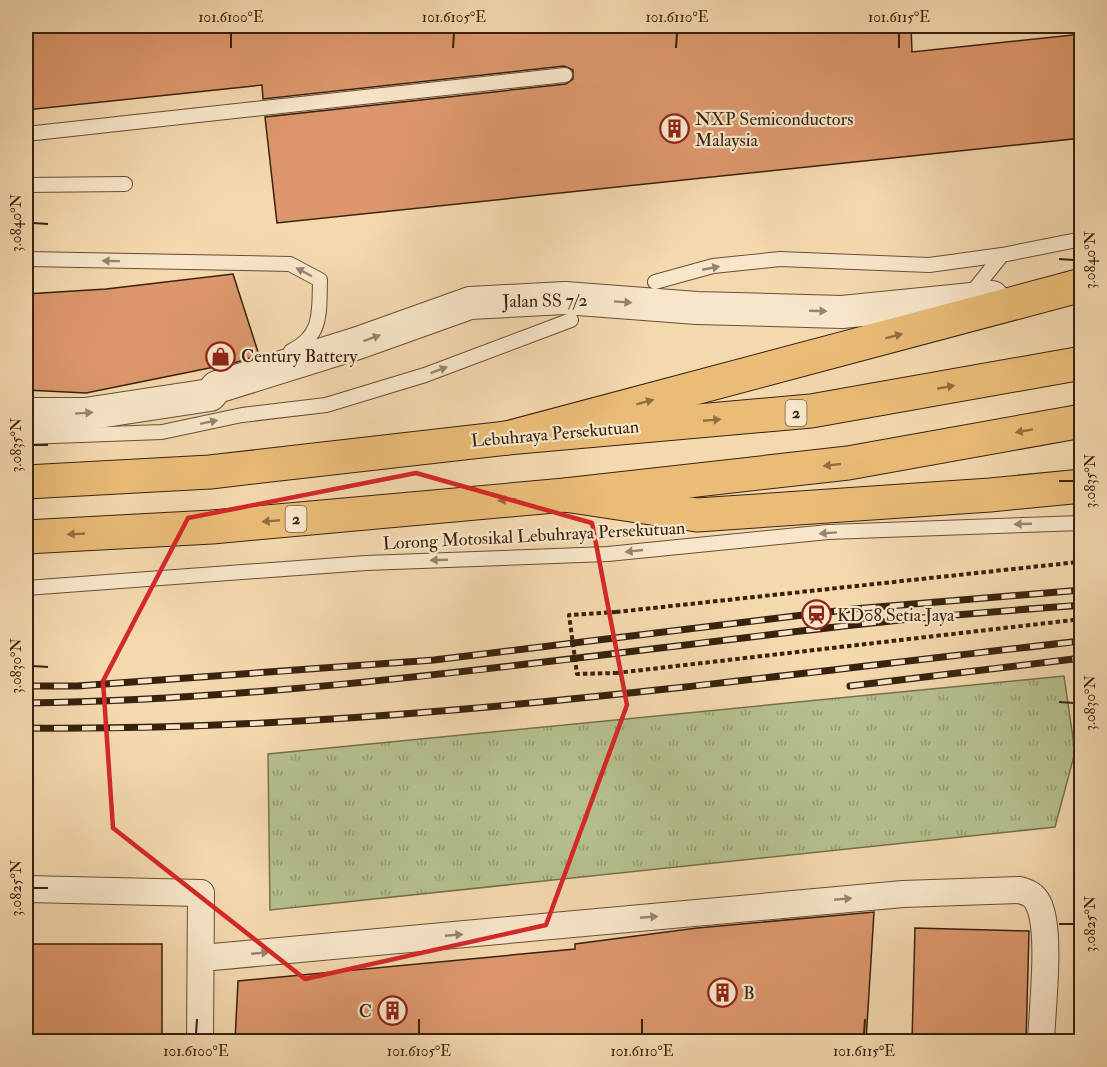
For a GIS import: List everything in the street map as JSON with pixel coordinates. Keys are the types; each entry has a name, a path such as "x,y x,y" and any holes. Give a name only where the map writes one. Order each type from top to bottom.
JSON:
{"highway":[{"path":"507,438 1082,283"},
{"name":"Lebuhraya Persekutuan","path":"26,482 210,472 507,438 811,411 1082,363"},
{"name":"2","path":"26,537 212,527 565,495 848,463 1082,421"},
{"path":"565,495 697,515 973,506 1082,486"}],"street":[{"name":"Jalan SS 7/2","path":"26,414 85,414 213,391 470,303 565,298 697,308 842,312 965,302 1082,283"},
{"path":"26,889 201,893 200,1041"},
{"path":"202,958 903,894 1020,890 1032,894 1038,902 1044,928 1041,1041"}],"lane":[{"path":"26,134 34,135 565,75"},
{"path":"26,185 125,184"},
{"path":"654,282 712,266 780,260 930,265 1002,255 1082,239"},
{"path":"965,302 1002,255"},
{"path":"26,259 290,264 320,280 319,322 305,345 213,391 162,432"},
{"path":"26,438 162,432 242,415 326,405 425,375 571,320"},
{"path":"939,527 973,506"},
{"name":"Lorong Motosikal Lebuhraya Persekutuan","path":"26,588 366,563 608,554 828,532 1082,523"}],"path":[{"path":"1078,562 616,612 569,615 577,674 616,673 1082,619"}],"highlighted area":[{"path":"416,473 592,523 627,705 546,925 305,979 113,828 103,681 188,518"}],"green space":[{"path":"1064,676 1075,752 1055,827 270,910 268,754"}],"building":[{"name":"NXP Semiconductors Malaysia","path":"26,26 911,26 912,52 1082,34 1082,138 277,223 265,117 566,84 573,79 573,70 564,66 263,99 262,85 26,110"},
{"path":"233,274 259,355 234,363 86,393 26,390 26,294 106,289"},
{"path":"874,912 866,1041 235,1041 238,981 575,949 575,944 697,928"},
{"path":"915,928 1029,931 1026,1041 912,1041"},
{"path":"26,944 162,944 162,1041 26,1041"}],"railway":[{"path":"26,686 77,686 434,660 853,609 1082,590"},
{"path":"26,703 130,700 337,685 882,622 1082,605"},
{"path":"26,728 158,727 291,722 423,713 687,687 1082,641"},
{"path":"850,686 1082,658"}],"place":[{"name":"NXP Semiconductors Malaysia","path":"674,129"},
{"name":"Century Battery","path":"220,356"},
{"name":"KD08 Setia Jaya","path":"816,615"},
{"name":"B","path":"722,993"},
{"name":"C","path":"393,1011"}]}
